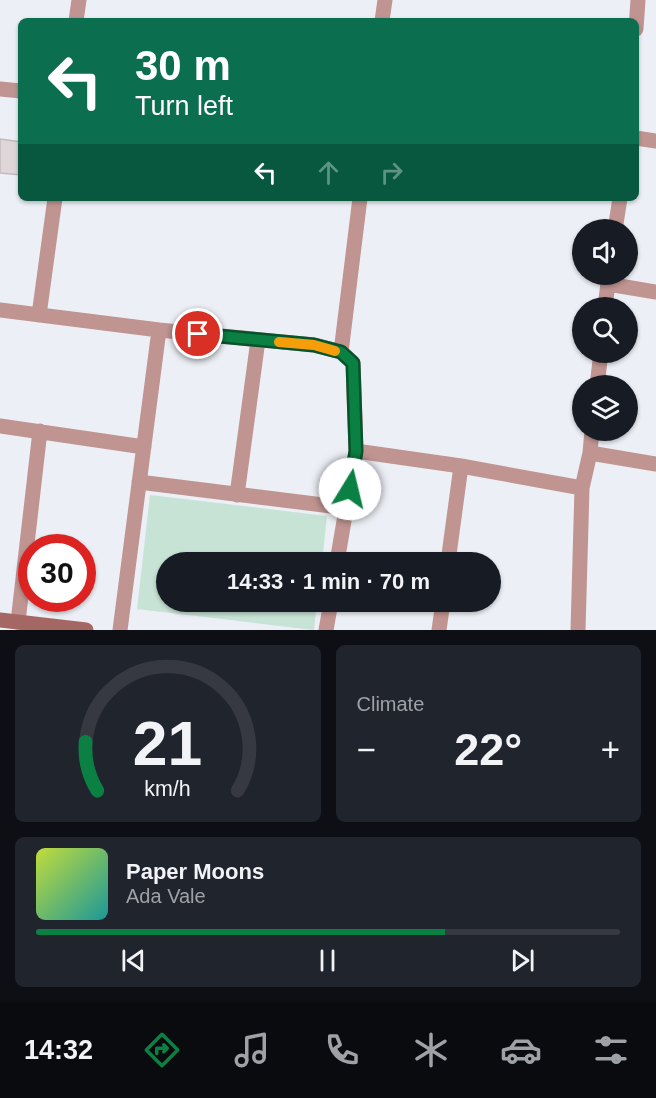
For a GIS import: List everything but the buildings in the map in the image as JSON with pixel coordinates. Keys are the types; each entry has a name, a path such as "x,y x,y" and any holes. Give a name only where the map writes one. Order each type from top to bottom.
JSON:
{"street":[{"path":"76,18 79,0"},
{"path":"382,18 385,0"},
{"path":"637,18 638,0"},
{"path":"0,89 18,91"},
{"path":"639,138 656,141"},
{"path":"39,315 54,201"},
{"path":"341,352 360,201"},
{"path":"617,219 620,201"},
{"path":"630,285 656,292"},
{"path":"0,310 159,330 314,345 341,352 353,363 356,451 339,552"},
{"path":"120,630 159,330"},
{"path":"237,495 258,340"},
{"path":"0,426 144,447"},
{"path":"18,622 40,431"},
{"path":"578,630 582,488 591,441"},
{"path":"356,451 461,466 582,488"},
{"path":"590,453 656,464"},
{"path":"449,552 461,466"},
{"path":"139,482 347,508"},
{"path":"326,630 329,612"},
{"path":"439,630 442,612"},
{"path":"0,620 86,630"}],"green space":[{"path":"150,495 327,516 323,552 156,552 156,611 137,609"},
{"path":"162,612 316,612 314,630"}],"slow traffic":[{"path":"279,342 314,345 335,351"}],"route":[{"path":"198,334 314,345 341,352 353,363 356,451 350,489"}]}
